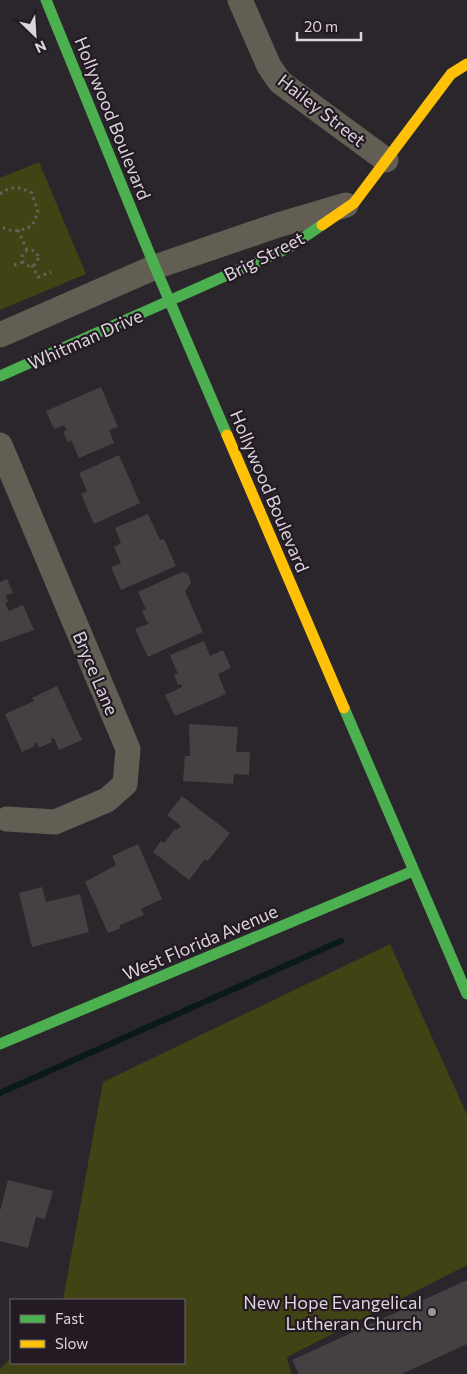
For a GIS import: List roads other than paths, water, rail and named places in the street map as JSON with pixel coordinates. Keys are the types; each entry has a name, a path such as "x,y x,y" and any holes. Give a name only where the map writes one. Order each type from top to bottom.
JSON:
{"street":[{"name":"Hollywood Boulevard","path":"46,0 155,267 467,994"},
{"name":"Hailey Street","path":"240,0 269,66 280,82 386,160"},
{"name":"Brig Street","path":"170,302 288,248 354,203 451,74 467,64"},
{"name":"Brig Street","path":"155,267 278,225 354,203"},
{"path":"0,335 155,267"},
{"name":"Whitman Drive","path":"0,376 170,302"},
{"name":"Bryce Lane","path":"0,446 128,749 125,784 107,800 55,822 7,819"},
{"name":"West Florida Avenue","path":"0,1044 413,871"}],"waterway":[{"path":"0,1093 341,941"}],"place":[{"name":"New Hope Evangelical Lutheran Church","path":"432,1312"}]}
